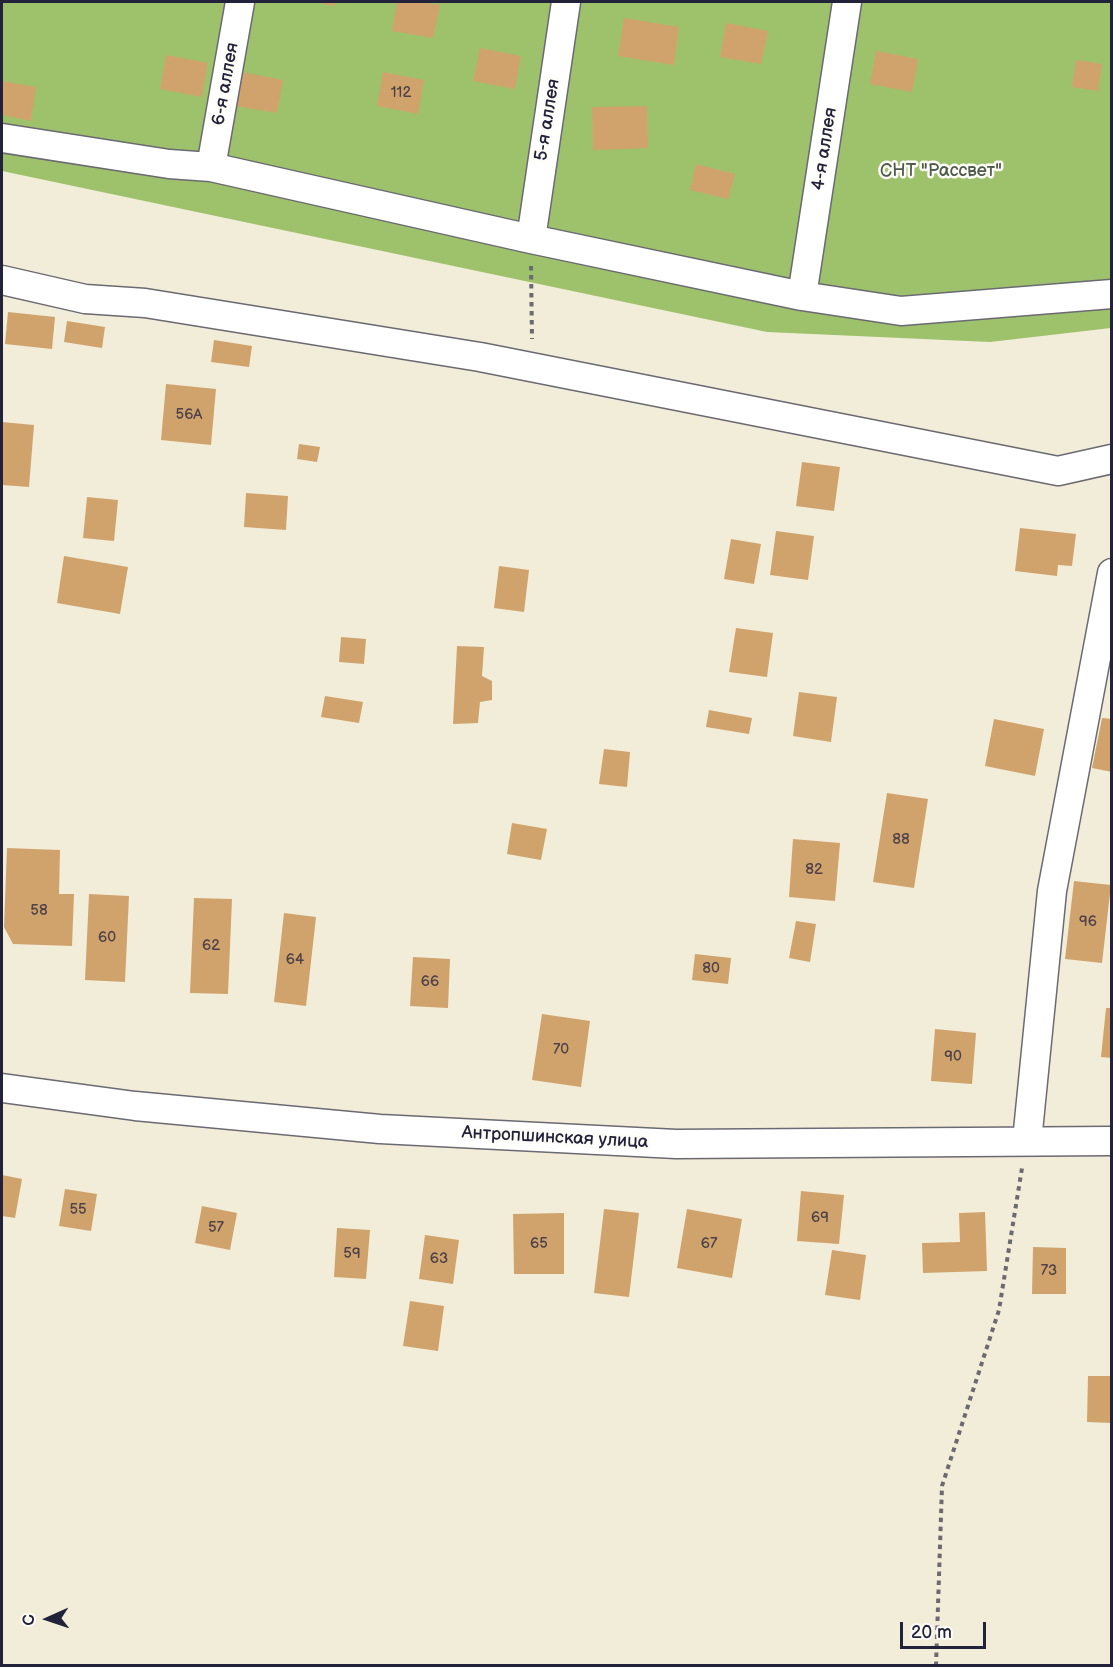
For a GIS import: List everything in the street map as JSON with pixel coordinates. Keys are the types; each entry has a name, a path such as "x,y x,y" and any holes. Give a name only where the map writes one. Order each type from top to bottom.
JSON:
{"street":[{"name":"6-я аллея","path":"212,167 240,2"},
{"name":"5-я аллея","path":"531,239 566,2"},
{"name":"4-я аллея","path":"802,296 848,2"},
{"path":"2,138 169,164 212,167 531,239 802,296 901,311 1110,288"},
{"path":"2,280 85,299 145,303 480,357 1058,471 1112,459"},
{"path":"1027,1141 1052,891 1112,573"},
{"name":"Антропшинская улица","path":"2,1088 135,1106 380,1129 676,1144 1112,1141"}],"path":[{"path":"531,239 533,367"},
{"path":"936,1665 942,1486 999,1310 1027,1141"}],"green space":[{"name":"СНТ \"Рассвет\"","path":"2,2 1111,2 1111,328 990,342 767,332 2,171"}],"building":[{"path":"316,2 336,2 335,6"},
{"path":"397,2 440,5 433,38 392,31"},
{"path":"624,18 679,27 674,65 618,56"},
{"path":"726,23 768,31 761,64 720,57"},
{"path":"480,48 521,56 515,89 473,81"},
{"path":"876,51 918,59 912,92 870,84"},
{"path":"166,55 208,63 202,97 160,89"},
{"path":"1076,60 1102,64 1098,91 1072,87"},
{"path":"242,72 283,80 277,113 235,106"},
{"path":"383,72 424,80 418,114 377,106"},
{"path":"2,81 36,87 31,121 2,115"},
{"path":"647,106 648,148 593,150 592,107"},
{"path":"696,164 735,174 728,199 690,190"},
{"path":"8,312 55,317 52,349 5,344"},
{"path":"67,321 105,327 102,348 64,342"},
{"path":"214,340 252,346 249,367 211,362"},
{"path":"166,384 216,389 211,445 161,440"},
{"path":"2,422 34,425 29,487 2,485"},
{"path":"299,444 320,447 317,462 297,459"},
{"path":"802,462 840,467 834,511 796,506"},
{"path":"246,493 288,496 286,530 244,527"},
{"path":"87,497 118,500 114,541 83,538"},
{"path":"1020,528 1076,534 1072,566 1058,565 1057,576 1015,571"},
{"path":"776,531 814,536 808,580 770,575"},
{"path":"731,539 761,544 754,584 724,579"},
{"path":"64,556 128,567 120,614 57,603"},
{"path":"499,566 529,570 524,612 494,608"},
{"path":"736,628 773,633 767,677 729,672"},
{"path":"341,637 366,639 364,664 339,662"},
{"path":"457,646 484,647 482,676 492,681 492,700 480,702 478,723 453,724"},
{"path":"799,692 837,697 831,742 793,736"},
{"path":"325,696 363,702 359,723 321,717"},
{"path":"709,710 752,718 749,734 706,727"},
{"path":"1102,718 1112,719 1112,772 1092,768"},
{"path":"994,719 1044,729 1035,776 985,766"},
{"path":"604,749 630,752 627,787 599,784"},
{"path":"887,793 928,799 914,888 873,882"},
{"path":"512,823 547,829 541,860 507,854"},
{"path":"793,839 840,843 835,901 789,897"},
{"path":"7,848 60,850 59,894 74,894 72,946 13,944 4,927"},
{"path":"1074,881 1111,885 1102,963 1065,959"},
{"path":"89,894 129,896 125,982 85,980"},
{"path":"194,898 232,899 228,994 190,993"},
{"path":"284,913 316,917 306,1006 274,1002"},
{"path":"796,921 816,924 810,962 789,958"},
{"path":"695,954 731,958 728,984 692,980"},
{"path":"413,957 450,959 448,1008 410,1006"},
{"path":"1106,1008 1112,1008 1112,1058 1101,1057"},
{"path":"542,1014 590,1021 581,1087 532,1080"},
{"path":"935,1029 976,1033 972,1084 931,1081"},
{"path":"2,1175 22,1179 15,1218 2,1216"},
{"path":"65,1189 97,1194 91,1231 59,1226"},
{"path":"801,1191 844,1195 839,1244 797,1241"},
{"path":"202,1206 237,1213 230,1250 195,1243"},
{"path":"604,1209 639,1213 629,1297 594,1293"},
{"path":"687,1209 742,1219 732,1278 677,1268"},
{"path":"985,1212 987,1271 923,1273 922,1243 960,1242 959,1213"},
{"path":"564,1213 564,1274 514,1274 513,1214"},
{"path":"337,1228 370,1230 366,1279 334,1277"},
{"path":"425,1235 459,1240 453,1284 419,1279"},
{"path":"1033,1247 1066,1248 1066,1294 1032,1294"},
{"path":"832,1250 866,1255 860,1300 825,1295"},
{"path":"410,1301 444,1306 438,1351 403,1346"},
{"path":"1088,1376 1112,1376 1112,1423 1087,1422"}]}
